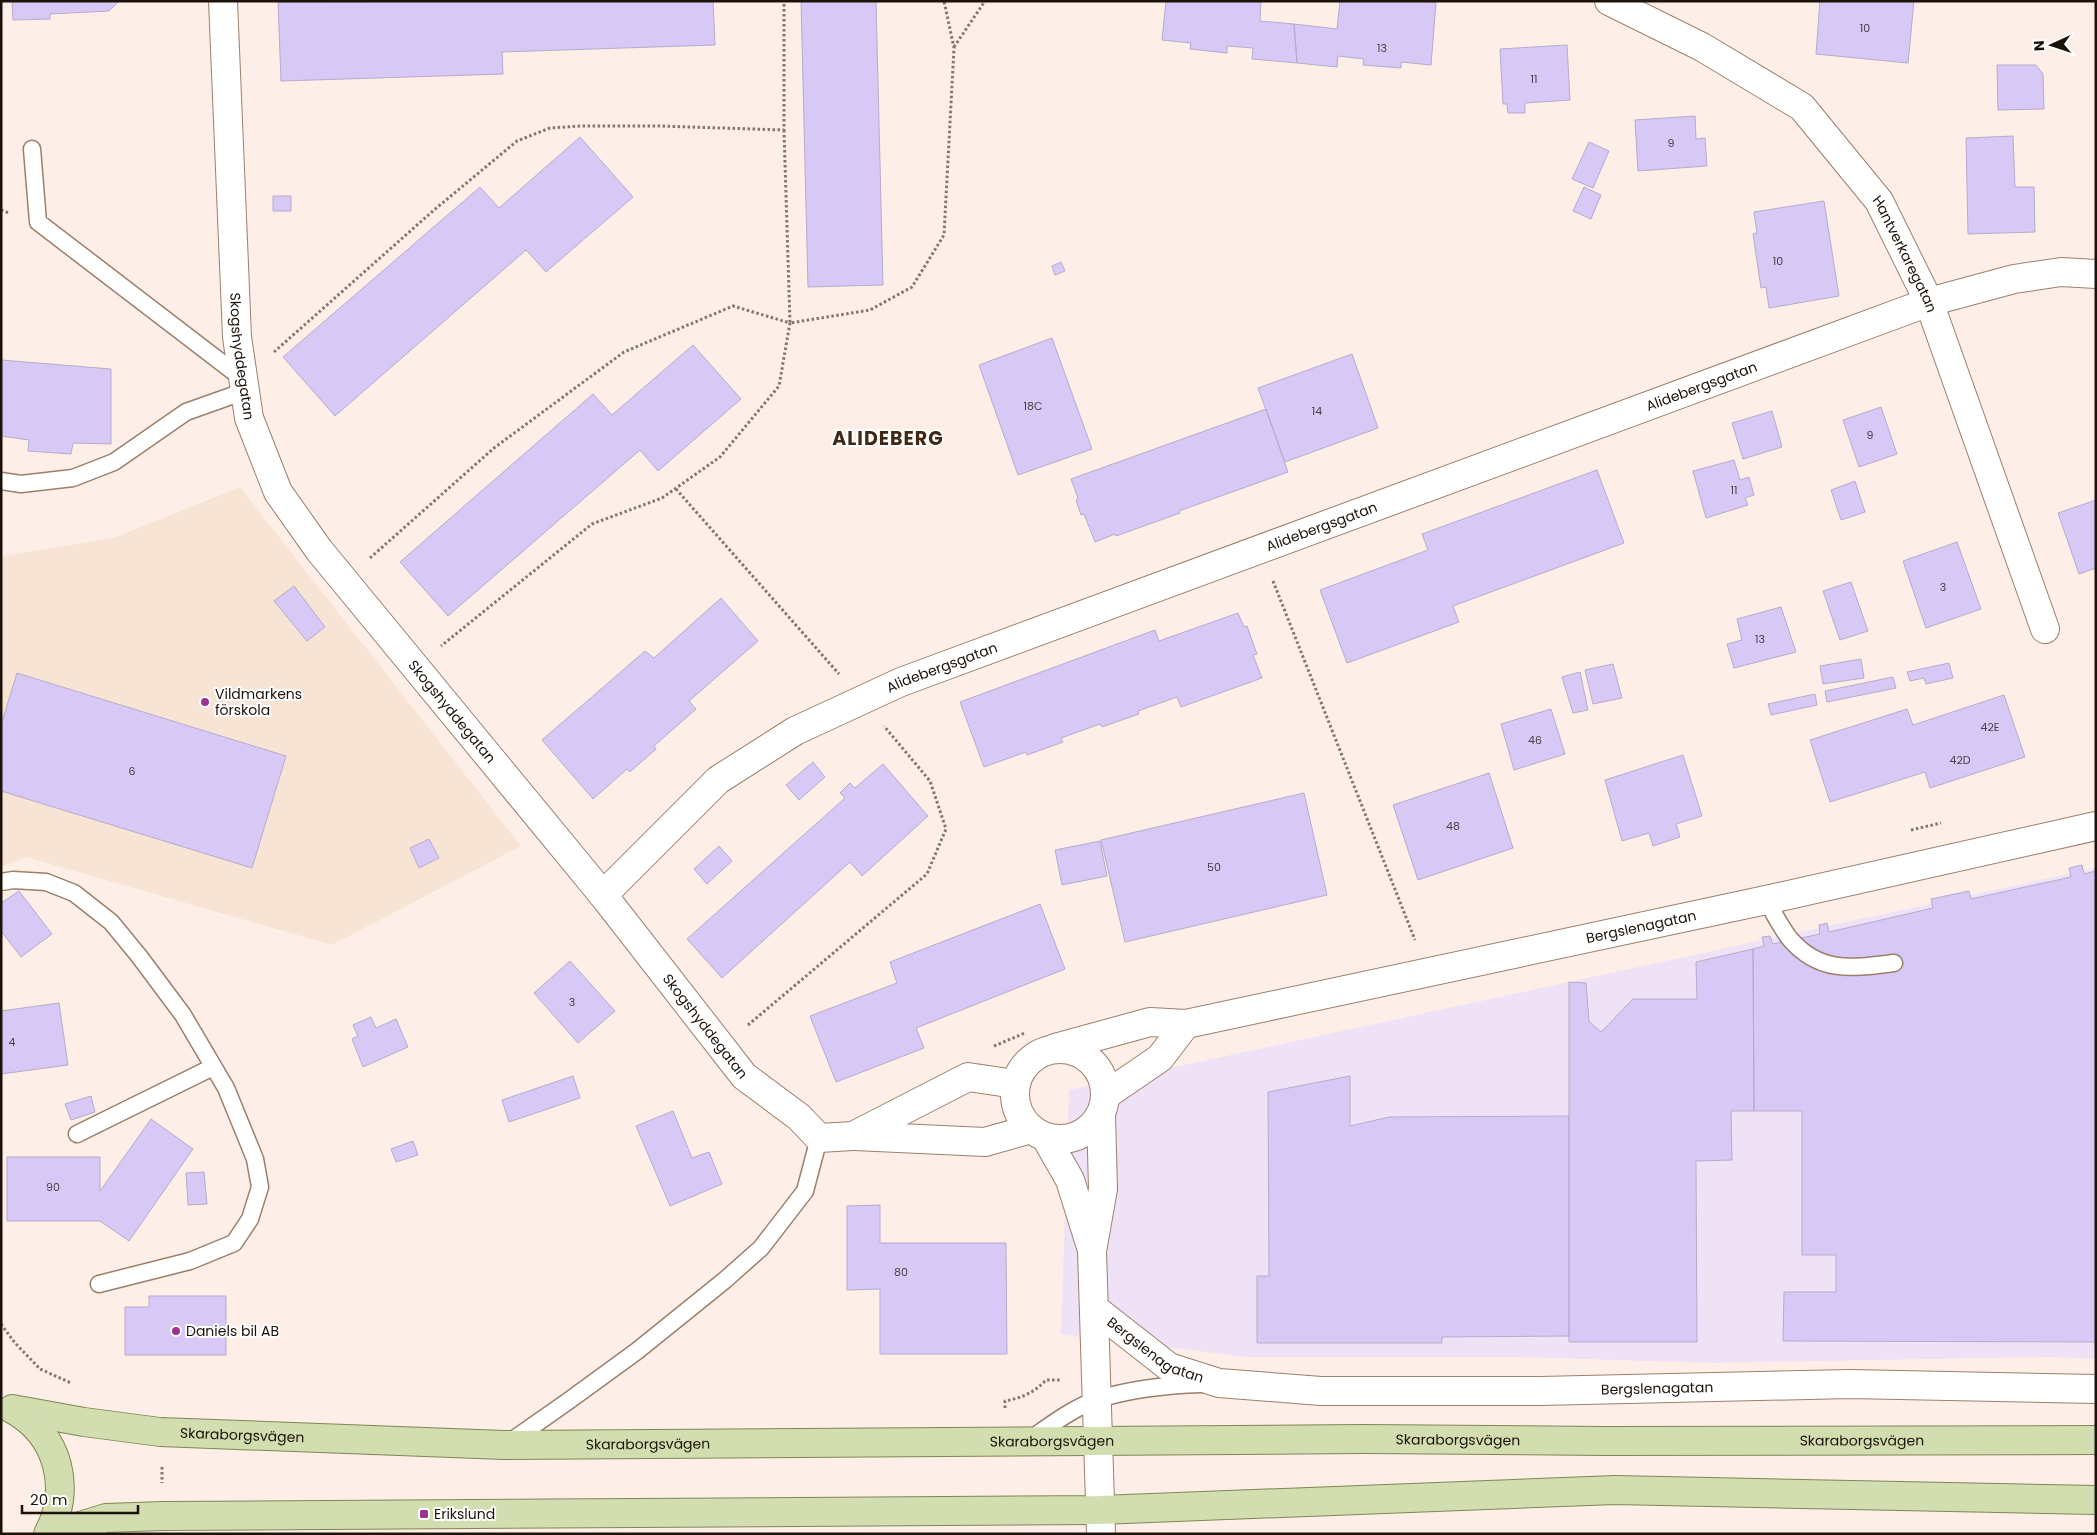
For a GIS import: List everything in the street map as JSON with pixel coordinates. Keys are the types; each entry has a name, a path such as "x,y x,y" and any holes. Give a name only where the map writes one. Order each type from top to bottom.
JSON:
{"main road":[{"name":"Skaraborgsvägen","path":"4,1403 84,1422 160,1432 504,1445 1099,1440 2096,1440"},
{"path":"4,1403 22,1414 40,1431 48,1443 59,1470 60,1498 58,1513 48,1534"},
{"path":"54,1534 106,1518 163,1516 1101,1522 1615,1490 2096,1500"}],"street":[{"name":"Skogshyddegatan","path":"223,1 237,338 249,418 278,492 344,581 603,895 749,1080 799,1117 819,1138"},
{"name":"Hantverkaregatan","path":"1609,1 1702,47 1802,107 1879,201 1929,302 2045,629"},
{"name":"Alidebergsgatan","path":"603,895 718,780 795,731 901,682 1929,302 2014,279 2061,272 2096,274"},
{"name":"Bergslenagatan","path":"1055,1048 1150,1022 1186,1024 1766,900 2096,826"},
{"path":"819,1138 854,1136 985,1142 1038,1133 1062,1140 1077,1136 1091,1128 1103,1105 1160,1058 1186,1024"},
{"path":"1038,1133 1020,1116 1015,1100 1015,1084 1025,1064 1034,1056 1044,1051 1055,1048 1071,1049 1085,1055 1096,1066 1103,1080 1103,1105"},
{"path":"854,1136 968,1077 1015,1084"},
{"name":"Bergslenagatan","path":"1101,1522 1092,1251 1103,1189 1103,1105"},
{"name":"Bergslenagatan","path":"1038,1133 1070,1180 1092,1251"},
{"name":"Bergslenagatan","path":"1095,1309 1169,1367 1219,1383 1331,1391 1540,1392 1850,1384 2096,1388"}],"lane":[{"path":"1,481 21,484 73,478 114,462 186,412 244,385 38,222 32,150"},
{"path":"1,882 14,880 46,882 74,893 110,922 139,956 183,1015 226,1088 255,1159 260,1187 250,1219 234,1242 190,1261 98,1284"},
{"path":"1766,900 1790,939 1810,958 1835,966 1856,968 1894,963"},
{"path":"77,1134 213,1067"},
{"path":"504,1445 637,1351 725,1280 761,1248 805,1190 819,1138"},
{"name":"Bergslenagatan","path":"1027,1441 1060,1419 1098,1400 1168,1386 1219,1383"}],"path":[{"path":"415,666 592,524 662,498 720,457 779,386 790,323 784,130 784,1"},
{"path":"344,581 494,448 624,352 733,306 790,323 870,310 912,287 944,235 954,48 944,1"},
{"path":"954,48 985,1"},
{"path":"244,385 434,210 517,141 550,128 580,126 658,126 784,130"},
{"path":"676,489 930,780 946,829 928,874 722,1046"},
{"path":"1260,549 1416,943"}],"shaded area":[{"name":"Vildmarkens förskola","path":"240,487 521,846 332,945 26,857 1,867 1,556 114,538"},
{"path":"2096,868 2096,1359 2048,1357 1713,1363 1519,1357 1246,1357 1061,1334 1069,1090"}],"building":[{"path":"12,1 119,1 109,11 50,14 50,19 13,20"},
{"path":"713,1 715,45 502,52 503,74 281,81 278,2"},
{"path":"801,1 876,1 883,285 808,287"},
{"path":"1166,1 1261,1 1260,21 1294,24 1297,63 1252,59 1253,48 1227,46 1227,53 1190,49 1191,43 1162,40"},
{"path":"1340,1 1423,1 1436,3 1431,65 1401,62 1401,68 1363,65 1364,59 1338,56 1337,67 1297,63 1294,24 1337,29"},
{"path":"1820,1 1914,1 1908,63 1816,54"},
{"path":"1567,45 1570,100 1525,103 1525,113 1508,113 1507,104 1503,104 1500,49"},
{"path":"1997,65 2036,65 2043,74 2044,109 1998,110"},
{"path":"1695,116 1696,139 1705,138 1707,166 1638,171 1635,120"},
{"path":"2013,136 2015,187 2034,187 2035,232 1968,234 1966,138"},
{"path":"580,137 633,197 546,272 526,250 335,416 283,357 480,187 499,208"},
{"path":"1589,142 1609,151 1593,188 1572,179"},
{"path":"1584,187 1601,195 1591,219 1573,211"},
{"path":"273,196 291,196 291,211 273,211"},
{"path":"1824,201 1839,296 1769,308 1766,287 1761,288 1753,234 1757,233 1754,212"},
{"path":"1061,262 1065,271 1055,275 1052,266"},
{"path":"1052,338 1092,449 1018,475 979,365"},
{"path":"693,345 741,399 658,471 640,450 448,616 400,562 593,394 612,415"},
{"path":"1352,354 1378,428 1285,462 1258,388"},
{"path":"1,360 111,369 111,444 73,443 71,454 28,451 29,440 1,436"},
{"path":"1881,407 1897,454 1859,467 1843,420"},
{"path":"1266,409 1288,472 1179,511 1180,513 1095,542 1084,514 1081,515 1076,500 1078,498 1071,479"},
{"path":"1772,411 1782,447 1743,459 1732,423"},
{"path":"1734,460 1740,480 1749,477 1754,495 1745,498 1748,505 1706,518 1693,471"},
{"path":"1597,470 1624,543 1453,606 1459,622 1347,663 1320,590 1428,550 1422,534"},
{"path":"1855,481 1865,512 1841,520 1831,490"},
{"path":"2096,500 2096,568 2079,574 2058,513"},
{"path":"1957,542 1981,609 1926,628 1903,561"},
{"path":"1851,582 1868,631 1840,640 1823,591"},
{"path":"294,586 325,627 307,641 274,601"},
{"path":"721,598 758,641 689,701 696,709 654,746 656,749 630,772 627,769 593,799 542,740 645,651 654,658"},
{"path":"1781,607 1796,652 1734,668 1727,644 1742,640 1737,619"},
{"path":"1238,613 1244,627 1247,626 1257,654 1253,655 1262,678 1181,707 1177,697 1138,711 1139,714 1102,727 1100,724 1061,738 1063,742 1027,755 1026,752 984,767 960,702 1155,630 1159,641"},
{"path":"1861,659 1864,678 1823,684 1820,666"},
{"path":"1949,663 1953,678 1926,684 1924,678 1910,681 1907,672"},
{"path":"1613,664 1622,698 1593,704 1585,670"},
{"path":"1580,672 1588,710 1573,713 1562,677"},
{"path":"17,673 286,756 252,868 1,791 1,725"},
{"path":"1893,677 1896,688 1827,702 1825,691"},
{"path":"1815,694 1817,705 1771,715 1768,704"},
{"path":"2004,695 2025,757 1930,788 1925,772 1830,802 1810,740 1907,709 1913,725"},
{"path":"1551,709 1565,754 1514,770 1501,724"},
{"path":"1683,755 1702,816 1676,824 1680,837 1653,846 1649,833 1622,841 1605,780"},
{"path":"813,762 825,777 799,800 786,785"},
{"path":"883,764 928,816 862,876 850,862 722,978 687,939 845,798 840,793 850,783 855,788"},
{"path":"1489,773 1513,848 1418,880 1393,805"},
{"path":"1304,793 1327,895 1125,942 1101,840"},
{"path":"429,839 439,858 419,868 410,848"},
{"path":"1100,841 1107,876 1062,885 1055,850"},
{"path":"719,846 732,861 707,884 694,869"},
{"path":"2082,865 2084,874 2096,871 2096,1342 1783,1341 1784,1292 1836,1292 1836,1255 1802,1255 1802,1111 1754,1111 1753,949 1764,946 1762,937 1770,936 1773,944 1820,934 1819,925 1827,923 1829,932 1933,908 1931,899 1969,891 1971,899 2071,877 2069,868"},
{"path":"19,891 52,934 21,957 1,931 1,903"},
{"path":"1040,904 1065,969 916,1028 924,1048 836,1082 810,1016 897,983 890,962"},
{"path":"1753,949 1754,1111 1731,1111 1732,1160 1696,1161 1697,1342 1569,1342 1569,982 1586,983 1589,1021 1601,1032 1633,999 1697,999 1696,962"},
{"path":"570,961 615,1011 578,1043 534,993"},
{"path":"59,1003 68,1065 1,1074 1,1011"},
{"path":"371,1017 376,1028 396,1019 408,1047 363,1067 352,1039 358,1036 353,1025"},
{"path":"573,1076 580,1098 509,1122 502,1100"},
{"path":"1350,1076 1350,1126 1389,1117 1569,1116 1569,1336 1442,1337 1442,1343 1257,1343 1257,1276 1269,1276 1268,1092"},
{"path":"91,1096 95,1112 71,1120 65,1104"},
{"path":"673,1111 692,1158 709,1152 722,1184 670,1206 636,1126"},
{"path":"151,1119 193,1149 129,1241 100,1221 7,1221 7,1157 100,1157 100,1191"},
{"path":"413,1141 418,1155 396,1162 391,1149"},
{"path":"204,1172 207,1204 188,1205 186,1173"},
{"path":"880,1205 880,1243 1006,1243 1007,1354 880,1354 880,1289 847,1290 847,1206"},
{"name":"Daniels bil AB","path":"149,1296 226,1296 226,1355 125,1355 125,1307 149,1307"}],"place":[{"name":"Vildmarkens förskola","path":"205,702"},
{"name":"Daniels bil AB","path":"176,1331"},
{"name":"Erikslund","path":"424,1514"}],"district":[{"name":"ALIDEBERG","path":"888,438"}]}
